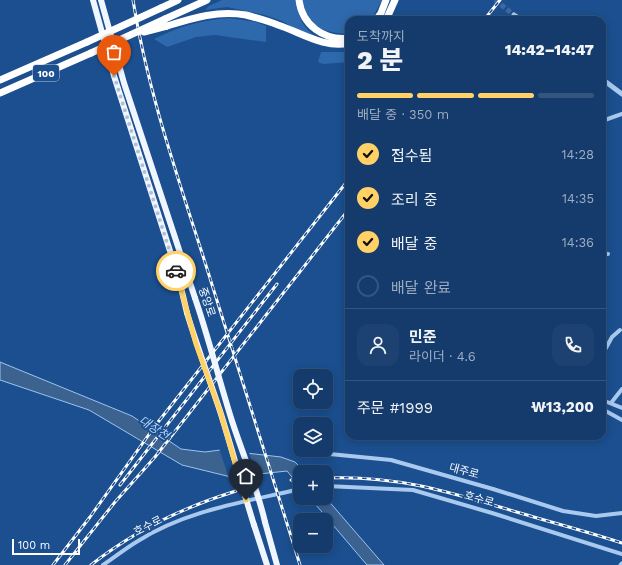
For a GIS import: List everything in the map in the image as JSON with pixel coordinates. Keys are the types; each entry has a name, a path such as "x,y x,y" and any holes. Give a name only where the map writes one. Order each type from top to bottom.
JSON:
{"highway":[{"name":"100","path":"0,80 178,0"},
{"name":"100","path":"0,93 207,0"},
{"path":"299,0 303,15 308,24 317,31 334,39 345,38"},
{"path":"379,16 386,0"},
{"path":"388,16 395,0"},
{"path":"129,36 198,16 213,14 244,15 278,25 330,44 345,43"}],"main road":[{"name":"중앙로","path":"93,0 114,76 179,279 198,352 220,411 267,565"},
{"name":"중앙로","path":"100,0 124,83 215,360 232,421 257,490 277,565"}],"street":[{"path":"606,82 622,94"},
{"path":"606,120 622,114"},
{"path":"606,348 612,337 620,330"},
{"path":"610,403 622,389"},
{"path":"606,402 622,408"},
{"path":"606,411 622,420"},
{"name":"대주로","path":"333,454 391,460 563,511 596,516 622,513"},
{"name":"호수로","path":"333,486 413,490 622,554"},
{"name":"호수로","path":"103,565 139,540 180,520 222,506 293,491"}],"shaded area":[{"path":"222,0 295,0 302,22 312,34 317,37 265,15 227,7 205,10 209,6"},
{"path":"302,0 382,0 373,16 345,16 345,34 332,32 318,27 308,17"},
{"path":"229,18 256,22 266,26 266,42 215,35 196,37 167,47 154,39 190,25 209,20"},
{"path":"321,52 345,52 345,62 323,64 318,62"},
{"path":"0,362 132,416 181,449 205,452 220,450 281,457 295,462 298,465 293,465 293,478 287,471 231,477 182,465 89,410 0,380"},
{"path":"316,505 332,505 384,565 367,565 333,525 333,513 323,513"}],"pier":[{"path":"219,448 249,452 256,476 229,479"}],"tunnel":[{"path":"495,0 514,15"}],"railway":[{"path":"133,0 146,65 163,130 300,565"},
{"path":"487,16 500,0"},
{"path":"53,565 90,517 155,426 345,184"},
{"path":"65,565 115,502 155,457 345,214"},
{"path":"120,485 277,284"},
{"path":"333,478 378,479 402,482 448,492 622,543"},
{"path":"91,565 124,541 160,521 179,512 236,491"}],"way so far":[{"path":"114,76 176,271"}],"route":[{"path":"176,271 196,344 220,411 246,500"}],"water label":[{"name":"대장천","path":"154,428"}]}
